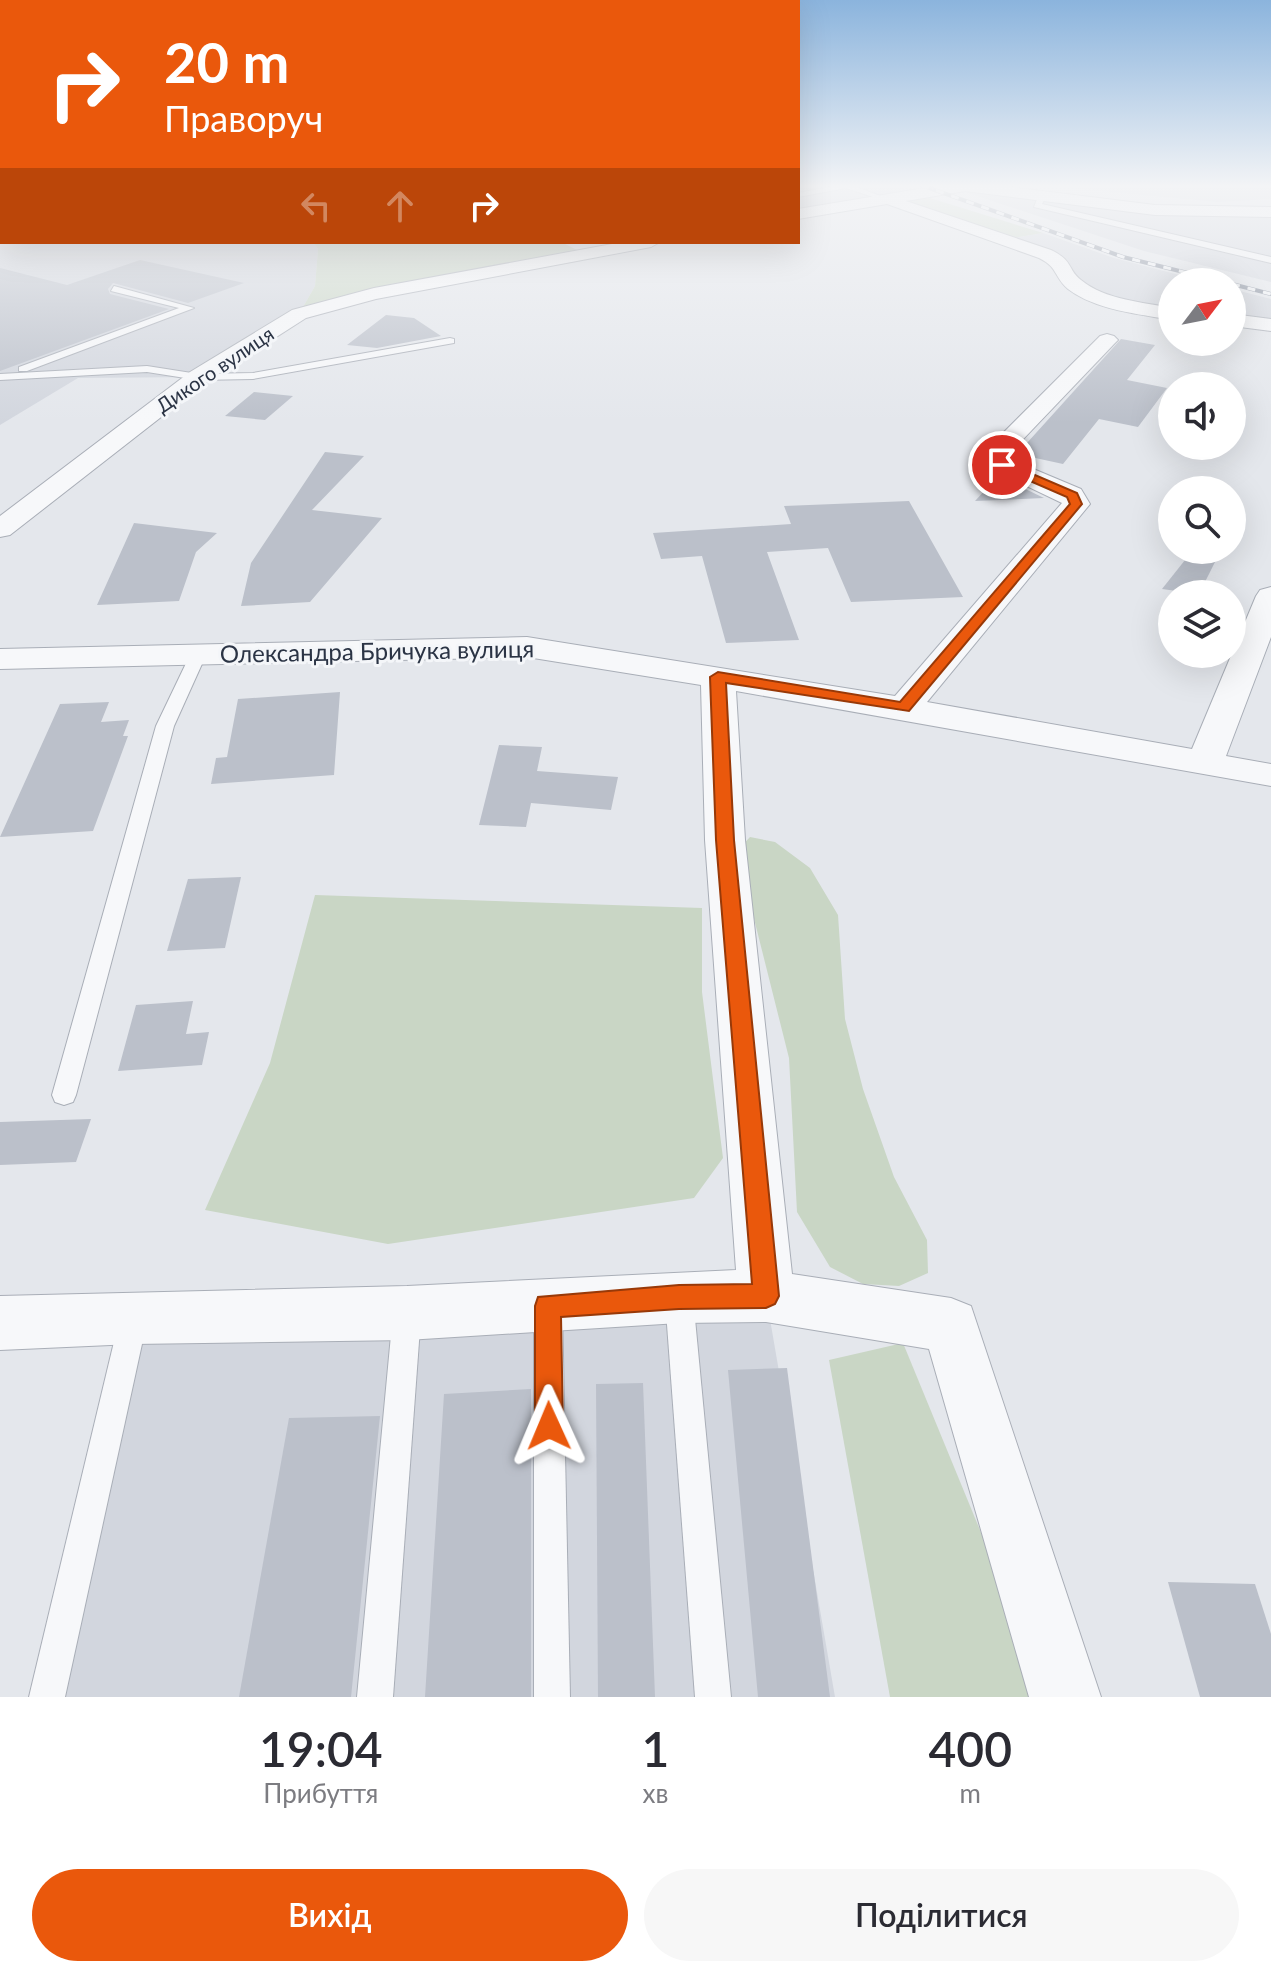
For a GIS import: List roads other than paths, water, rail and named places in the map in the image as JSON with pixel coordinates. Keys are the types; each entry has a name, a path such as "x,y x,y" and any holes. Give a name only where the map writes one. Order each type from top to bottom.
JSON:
{"street":[{"name":"Дикого вулиця","path":"0,529 198,377 299,314 374,294 533,264"},
{"path":"1062,264 1068,277 1079,287 1104,297 1158,310"},
{"path":"1246,322 1271,325"},
{"path":"903,708 1076,504 1072,495 1002,465 996,453 1107,340"},
{"path":"1205,763 1271,596"},
{"name":"Олександра Бричука вулиця","path":"0,659 527,647 903,708 1271,775"},
{"path":"718,677 725,840 766,1296"},
{"path":"0,1323 133,1317 407,1313 679,1297 766,1296 951,1325 1065,1697"}],"lane":[{"path":"114,289 189,308 0,377 147,369 198,377 253,376 450,341"},
{"path":"64,1095 165,726 198,655"},
{"path":"679,1297 713,1697"},
{"path":"548,1306 552,1697"},
{"path":"375,1697 407,1313"},
{"path":"47,1697 133,1317"}],"railway":[{"path":"1152,264 1167,268"},
{"path":"1246,288 1271,294"}]}
